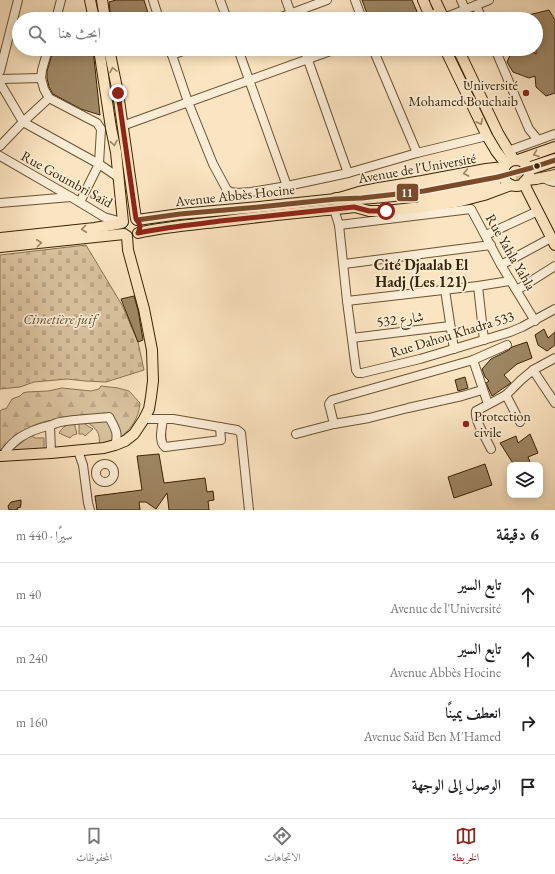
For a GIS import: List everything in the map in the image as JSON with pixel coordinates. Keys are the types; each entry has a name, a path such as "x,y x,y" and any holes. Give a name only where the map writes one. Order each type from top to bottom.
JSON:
{"highway":[{"path":"532,177 555,160"},
{"path":"532,177 555,168"},
{"path":"335,204 362,198 424,191 506,169"},
{"path":"354,207 449,196 474,191 506,169"}],"main road":[{"path":"90,0 93,12"},
{"path":"102,0 104,12"},
{"path":"423,0 426,12"},
{"path":"435,0 441,12"},
{"path":"100,56 106,128 116,152 123,222 122,229 131,235"},
{"path":"110,56 118,93 136,220 140,225 140,231 131,235"},
{"path":"448,56 487,136 506,169"},
{"path":"461,56 508,151 506,169 503,171 504,178 508,183 525,194 536,208"},
{"path":"506,169 555,147"},
{"path":"506,169 524,164 528,170 528,176 532,177"},
{"path":"354,207 369,211 386,211 431,206 484,195 513,185 520,185 532,177 555,175"},
{"path":"532,177 527,190 553,242"},
{"name":"Avenue Abbès Hocine","path":"0,247 131,235 157,229 256,217 335,204"},
{"name":"Avenue Abbès Hocine","path":"136,220 180,214 260,207 335,204 354,207"},
{"path":"0,238 95,228 123,222 129,218 136,220"},
{"path":"2,456 51,454 104,448 125,441 134,434 144,420 149,409 153,381 152,350 144,309 128,250 131,235"}],"street":[{"path":"15,12 18,0"},
{"path":"58,12 61,0"},
{"path":"153,0 157,12"},
{"path":"220,0 224,12"},
{"path":"286,0 290,12"},
{"path":"301,12 328,0"},
{"path":"355,0 359,12"},
{"path":"449,12 463,3 476,5 489,0"},
{"path":"476,5 479,12"},
{"path":"0,71 12,24"},
{"path":"46,56 41,78 44,89 49,98 106,128 99,164 80,202"},
{"path":"172,56 188,102 213,164 227,190 231,192 251,192 348,173 416,153 487,136"},
{"path":"241,56 287,186"},
{"path":"306,56 348,173"},
{"path":"122,126 316,56"},
{"path":"377,56 416,153"},
{"path":"498,56 529,130 538,140"},
{"path":"0,79 41,78"},
{"path":"0,82 23,122 99,164 118,177"},
{"path":"0,146 49,98"},
{"path":"508,151 555,134"},
{"name":"Rue Goumbri Saïd","path":"0,156 104,217 123,222"},
{"path":"532,177 555,182"},
{"path":"0,203 71,197"},
{"path":"335,204 339,223 352,338"},
{"path":"486,235 536,208"},
{"name":"Rue Yahla Yahla","path":"339,223 471,209 510,281 535,320"},
{"path":"501,265 553,242"},
{"path":"344,264 491,245"},
{"path":"517,290 555,266"},
{"path":"347,301 510,281"},
{"path":"478,286 484,340"},
{"path":"445,290 454,348"},
{"name":"Rue Dahou Khadra 533","path":"352,338 357,372 362,373 420,359 484,340 522,327 555,309"},
{"name":"532 شارع","path":"352,338 450,326"},
{"path":"334,424 329,404 332,400 473,360 507,346"},
{"path":"491,449 476,420 476,411 506,395 533,370 555,358"},
{"path":"473,360 488,404"},
{"path":"533,370 555,403"},
{"path":"296,434 334,424 369,418 462,396 482,390"},
{"path":"506,395 520,422"},
{"path":"2,456 11,445 27,433 43,427 59,422 109,417 117,432 115,445"},
{"path":"144,420 163,419 185,421 238,430 241,433 249,510"},
{"path":"163,419 162,442 165,447 220,440 220,427"},
{"path":"50,426 51,454"},
{"path":"78,450 83,465 90,510"},
{"path":"85,480 97,476"}],"green space":[{"name":"Cimetière juif","path":"86,245 122,305 138,342 144,370 106,382 67,379 34,382 20,387 0,389 0,255"},
{"path":"101,386 129,391 140,403 136,419 118,440 110,415 40,423 22,432 0,450 0,411 6,409 12,399 27,392 48,391 62,388 91,391 99,389"},
{"path":"109,419 113,429 114,442 99,446 97,431 85,421"},
{"path":"74,422 77,434 70,438 59,433 65,426"},
{"path":"79,422 93,429 85,436 83,434 79,434"},
{"path":"31,435 35,438 44,438 44,451 11,451"}],"building":[{"path":"116,0 144,0 148,12 110,12 109,2"},
{"path":"362,0 412,0 417,12 366,12"},
{"path":"549,10 555,20 555,93 546,96 536,87 535,76 529,78 513,72 507,62 510,56 543,56 543,12 541,12"},
{"path":"52,56 94,56 100,115 81,109 53,94 49,87 47,71"},
{"path":"134,296 143,340 138,342 121,299"},
{"path":"544,329 548,338 555,332 555,345 547,351 538,345 535,335"},
{"path":"527,342 532,358 517,364 504,375 511,383 492,396 486,383 489,381 485,377 482,369 491,359 512,347"},
{"path":"465,377 468,388 458,391 455,380"},
{"path":"530,434 538,453 528,457 530,462 512,462 500,443 516,436 518,443"},
{"path":"159,454 164,483 205,478 207,492 213,491 214,500 208,501 209,510 169,510 167,493 156,509 146,502 139,502 140,510 97,510 95,496 142,490 137,456"},
{"path":"485,464 492,485 454,498 448,477"},
{"path":"21,500 21,507 17,508 18,510 9,510 8,506 11,502"}],"tunnel":[{"path":"499,185 533,176"}],"transit line":[{"name":"11","path":"137,220 180,214 424,191 498,177 555,160"}],"place":[{"name":"Université Mohamed Bouchaib","path":"526,93"},
{"name":"Protection civile","path":"466,424"}],"district":[{"name":"Cité Djaalab El Hadj (Les 121)","path":"421,274"}],"route":[{"path":"118,93 136,219 140,225 140,231 138,233 157,229 263,216 354,207 369,211 386,211"}]}
